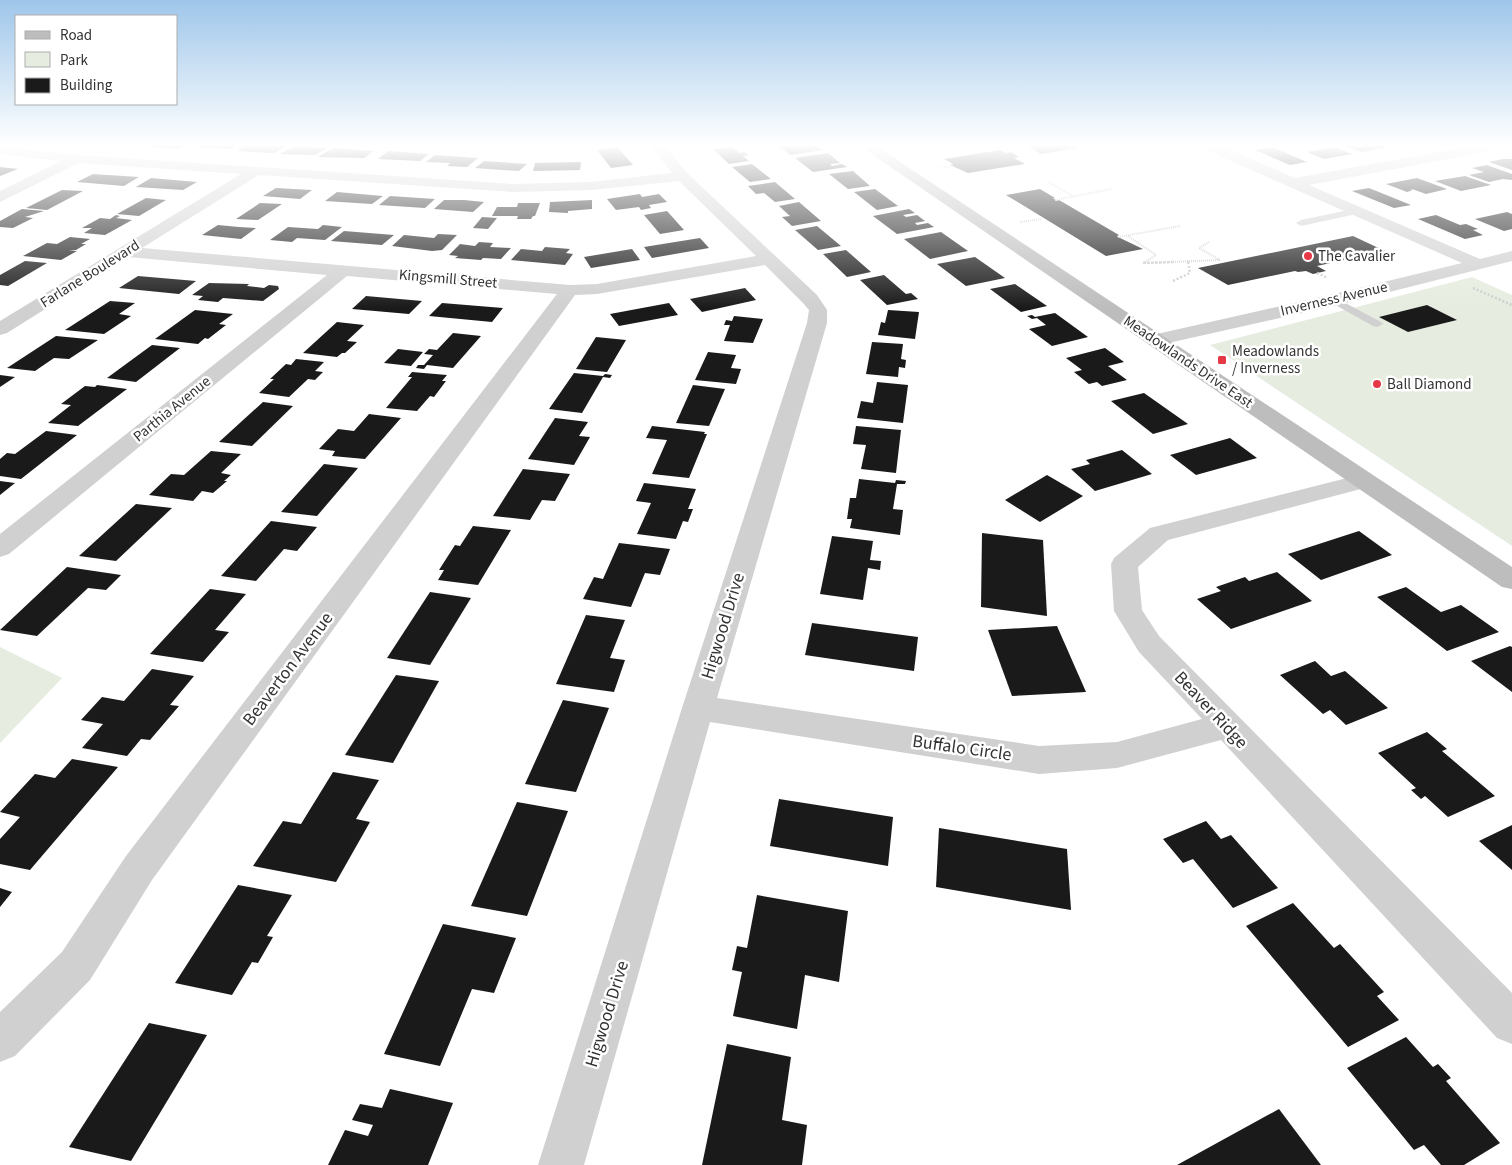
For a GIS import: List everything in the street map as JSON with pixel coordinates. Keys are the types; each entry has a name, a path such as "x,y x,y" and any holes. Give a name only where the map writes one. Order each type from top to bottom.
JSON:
{"main road":[{"name":"Meadowlands Drive East","path":"944,198 1512,580"}],"street":[{"name":"Farlane Boulevard","path":"0,329 212,198"},
{"name":"Higwood Drive","path":"561,1165 698,708 817,323 818,310 810,300 705,198"},
{"path":"1329,198 1478,264"},
{"name":"Kingsmill Street","path":"125,252 570,290 597,289 769,259"},
{"name":"Inverness Avenue","path":"1155,340 1334,300 1512,256"},
{"name":"Parthia Avenue","path":"0,548 344,270"},
{"name":"Beaverton Avenue","path":"0,1041 76,966 139,868 570,290"},
{"name":"Beaver Ridge","path":"1363,481 1159,534 1124,564 1128,611 1149,644 1225,726 1512,1023"},
{"name":"Buffalo Circle","path":"698,708 1038,760 1117,755 1225,726"}],"lane":[{"path":"1301,223 1358,211"},
{"path":"1334,300 1377,324"}],"path":[{"path":"1055,200 1062,198"},
{"path":"1118,236 1180,226"},
{"path":"1127,236 1156,255 1143,264 1220,260 1199,248 1209,242"},
{"path":"1173,282 1190,273 1188,261"},
{"path":"1440,274 1512,305"}],"green space":[{"path":"1472,277 1512,295 1512,546 1210,345"},
{"path":"0,647 62,678 0,743"}],"building":[{"path":"45,198 69,198 47,210 26,208"},
{"path":"145,198 166,200 139,216 117,214"},
{"path":"329,198 380,198 372,204 325,201"},
{"path":"387,198 435,199 425,208 379,205"},
{"path":"663,198 667,202 649,205 651,208 641,210 639,207 616,210 607,199"},
{"path":"771,198 795,199 775,202"},
{"path":"862,198 888,198 898,206 877,210"},
{"path":"1012,198 1059,200 1119,235 1118,237 1143,249 1106,256"},
{"path":"1370,198 1395,198 1411,205 1394,208"},
{"path":"444,200 484,202 473,212 434,209"},
{"path":"592,200 592,209 568,211 568,213 549,212 550,202"},
{"path":"799,202 821,221 792,226 782,217 790,216 779,206"},
{"path":"260,203 282,204 258,220 236,219"},
{"path":"518,203 540,203 535,216 531,219 517,219 518,216 492,216 497,207 517,207"},
{"path":"22,209 44,211 25,217 33,218 13,228 0,227 0,221"},
{"path":"909,209 915,213 903,215 906,217 917,215 925,221 915,223 917,225 928,223 934,227 897,234 873,216"},
{"path":"667,211 684,230 660,234 644,215"},
{"path":"1507,212 1512,214 1512,229 1504,231 1475,219"},
{"path":"116,215 120,216 116,218 132,220 105,235 84,233 92,228 82,228 100,218 110,219"},
{"path":"1436,215 1460,225 1466,224 1478,229 1473,230 1483,235 1465,239 1418,219"},
{"path":"482,217 497,218 488,229 473,228"},
{"path":"218,225 256,228 241,239 202,235"},
{"path":"323,225 342,227 325,240 297,238 292,242 270,240 288,227 318,229"},
{"path":"817,226 841,246 818,250 795,230"},
{"path":"344,231 394,235 382,245 331,241"},
{"path":"941,232 968,251 930,259 904,239"},
{"path":"438,234 457,235 442,250 432,251 392,246 404,235 434,238"},
{"name":"The Cavalier","path":"1353,236 1385,251 1317,266 1326,271 1313,274 1306,271 1295,271 1228,285 1198,268"},
{"path":"70,237 90,239 81,244 86,244 76,250 69,251 77,251 61,260 23,256 47,243 57,244"},
{"path":"700,238 709,248 652,258 644,247"},
{"path":"479,242 493,243 490,247 511,248 501,259 455,258 458,256 449,255 460,244 475,246"},
{"path":"545,247 570,249 566,253 573,254 565,265 511,260 521,249 542,251"},
{"path":"632,249 640,260 591,268 584,257"},
{"path":"846,250 871,272 847,277 823,254"},
{"path":"975,257 1005,278 966,286 937,264"},
{"path":"25,261 47,263 8,286 0,285 0,275"},
{"path":"884,275 906,294 911,293 918,299 887,305 860,280"},
{"path":"138,276 196,281 179,294 119,288"},
{"path":"209,283 249,284 247,286 264,288 269,285 278,286 279,289 263,301 223,298 218,302 198,300 203,296 192,295"},
{"path":"1015,284 1047,306 1021,312 990,289"},
{"path":"745,288 756,300 702,312 690,299"},
{"path":"366,296 422,301 409,314 352,309"},
{"path":"110,301 135,303 119,314 131,316 104,334 65,330"},
{"path":"442,303 503,308 492,322 429,316"},
{"path":"669,303 678,315 619,326 610,314"},
{"path":"1427,305 1457,320 1408,332 1379,317"},
{"path":"195,310 233,314 219,324 226,325 198,344 155,339"},
{"path":"888,310 919,312 915,339 878,335 881,322 885,323"},
{"path":"1055,313 1088,337 1052,346 1029,329 1046,325 1037,318 1032,319 1027,316 1032,315 1035,317"},
{"path":"734,316 763,319 753,343 724,341 730,325 724,325 726,320 732,321"},
{"path":"337,322 364,325 347,341 357,342 345,353 337,357 303,353"},
{"path":"453,333 481,336 453,368 427,365 424,369 416,368 418,365 424,365 433,355 424,354 429,349 437,350"},
{"path":"56,336 98,340 69,359 54,358 35,371 7,368"},
{"path":"596,337 626,340 607,372 576,369"},
{"path":"872,342 903,344 901,359 906,360 905,368 899,367 898,377 866,374"},
{"path":"152,345 180,348 136,382 107,378"},
{"path":"1105,348 1124,362 1108,366 1127,380 1102,386 1097,382 1089,384 1074,372 1082,370 1066,358"},
{"path":"398,349 423,352 411,366 384,363"},
{"path":"708,352 736,355 731,368 741,369 736,384 695,380"},
{"path":"296,359 324,362 315,371 323,372 315,380 308,379 289,397 259,393 286,364 291,365"},
{"path":"412,372 447,375 442,381 446,381 434,397 430,396 417,411 386,408 412,377 408,377"},
{"path":"574,373 612,375 610,378 603,377 582,413 549,409"},
{"path":"0,375 15,377 0,387"},
{"path":"877,382 908,385 903,423 857,418 861,401 873,403"},
{"path":"97,385 127,389 78,426 48,423 71,405 61,404 85,386 95,387"},
{"path":"693,385 725,389 709,426 676,423"},
{"path":"1144,393 1188,424 1153,434 1111,401"},
{"path":"263,402 293,406 252,446 219,442"},
{"path":"369,414 401,418 365,459 332,456 335,451 319,449 338,429 354,431"},
{"path":"555,418 588,422 579,436 590,437 574,465 528,459"},
{"path":"652,426 705,432 704,434 707,434 689,478 652,474 667,440 646,438"},
{"path":"856,426 901,430 896,473 861,469 866,445 853,444"},
{"path":"46,431 77,435 21,479 0,476 0,459 7,453 15,454"},
{"path":"1230,438 1257,458 1196,475 1170,455"},
{"path":"1122,450 1152,474 1095,491 1071,469 1090,464 1086,460"},
{"path":"211,451 241,454 221,473 231,475 213,493 202,491 193,501 149,495 171,474 184,475"},
{"path":"324,464 358,468 317,516 281,512"},
{"path":"523,469 570,474 555,501 542,500 530,520 493,516"},
{"path":"1047,475 1083,496 1040,522 1005,500"},
{"path":"859,479 895,483 896,480 906,481 905,484 897,484 893,509 903,510 900,535 850,528 852,519 847,519 850,498 856,498"},
{"path":"0,481 15,483 0,495"},
{"path":"644,483 696,489 688,509 693,509 688,522 683,521 676,539 637,534 651,503 636,501"},
{"path":"136,504 172,508 116,561 79,556"},
{"path":"271,521 317,527 297,551 284,549 256,581 221,576"},
{"path":"473,526 511,530 478,585 438,580 444,570 439,570 455,545 460,546"},
{"path":"1359,531 1392,555 1321,580 1288,554"},
{"path":"982,533 1043,540 1047,616 981,607"},
{"path":"832,536 873,541 870,560 881,561 880,570 868,568 863,600 820,594"},
{"path":"619,543 670,549 660,575 645,573 631,607 583,599 594,577 603,579"},
{"path":"67,567 121,575 106,590 88,588 37,636 0,630"},
{"path":"1277,572 1312,601 1231,629 1197,599 1221,591 1216,587 1245,577 1249,581"},
{"path":"1406,587 1441,612 1461,605 1499,632 1447,651 1377,597"},
{"path":"210,589 246,594 215,630 229,632 203,662 150,654"},
{"path":"430,592 471,598 430,665 387,658"},
{"path":"586,615 625,620 610,658 625,660 614,692 556,684"},
{"path":"812,623 918,637 914,671 805,655"},
{"path":"1057,626 1086,692 1012,696 988,630"},
{"path":"1510,646 1512,647 1512,692 1471,661"},
{"path":"1315,661 1331,676 1345,671 1388,708 1346,725 1330,710 1323,714 1280,675"},
{"path":"152,669 194,676 170,705 179,706 150,740 141,739 127,756 82,748 103,724 81,720 102,697 124,701"},
{"path":"396,675 439,681 393,763 345,755"},
{"path":"563,700 609,708 576,792 525,784"},
{"path":"1427,732 1447,749 1442,751 1495,796 1448,817 1425,796 1421,799 1411,790 1416,788 1378,753"},
{"path":"72,759 118,767 30,870 0,864 0,839 20,817 0,812 35,774 55,778"},
{"path":"333,772 379,780 356,819 370,822 336,882 253,866 283,821 301,824"},
{"path":"779,799 893,817 888,866 770,846"},
{"path":"517,802 568,811 527,916 471,906"},
{"path":"1206,821 1221,839 1231,835 1278,888 1233,908 1193,859 1183,863 1163,839"},
{"path":"1512,825 1512,870 1479,841"},
{"path":"939,828 1067,849 1071,910 936,887"},
{"path":"238,885 292,895 267,936 273,937 258,963 252,962 232,995 175,983"},
{"path":"0,888 12,892 0,907"},
{"path":"757,895 848,911 839,982 805,975 797,1029 733,1016 742,972 732,970 737,946 747,948"},
{"path":"1293,903 1334,948 1340,944 1384,992 1377,996 1399,1020 1348,1047 1246,926"},
{"path":"443,924 516,938 494,993 472,989 440,1066 384,1054"},
{"path":"149,1023 207,1035 131,1161 69,1147"},
{"path":"1406,1037 1433,1067 1438,1064 1451,1078 1446,1081 1500,1143 1464,1165 1441,1165 1424,1145 1414,1150 1347,1068"},
{"path":"727,1044 791,1057 782,1120 807,1125 802,1165 702,1165"},
{"path":"390,1089 453,1103 428,1165 328,1165 345,1130 368,1136 373,1125 352,1120 360,1104 382,1108"},
{"path":"1279,1109 1321,1165 1177,1165"}],"place":[{"name":"The Cavalier","path":"1308,256"},
{"name":"Meadowlands / Inverness","path":"1222,360"},
{"name":"Ball Diamond","path":"1377,384"}]}
